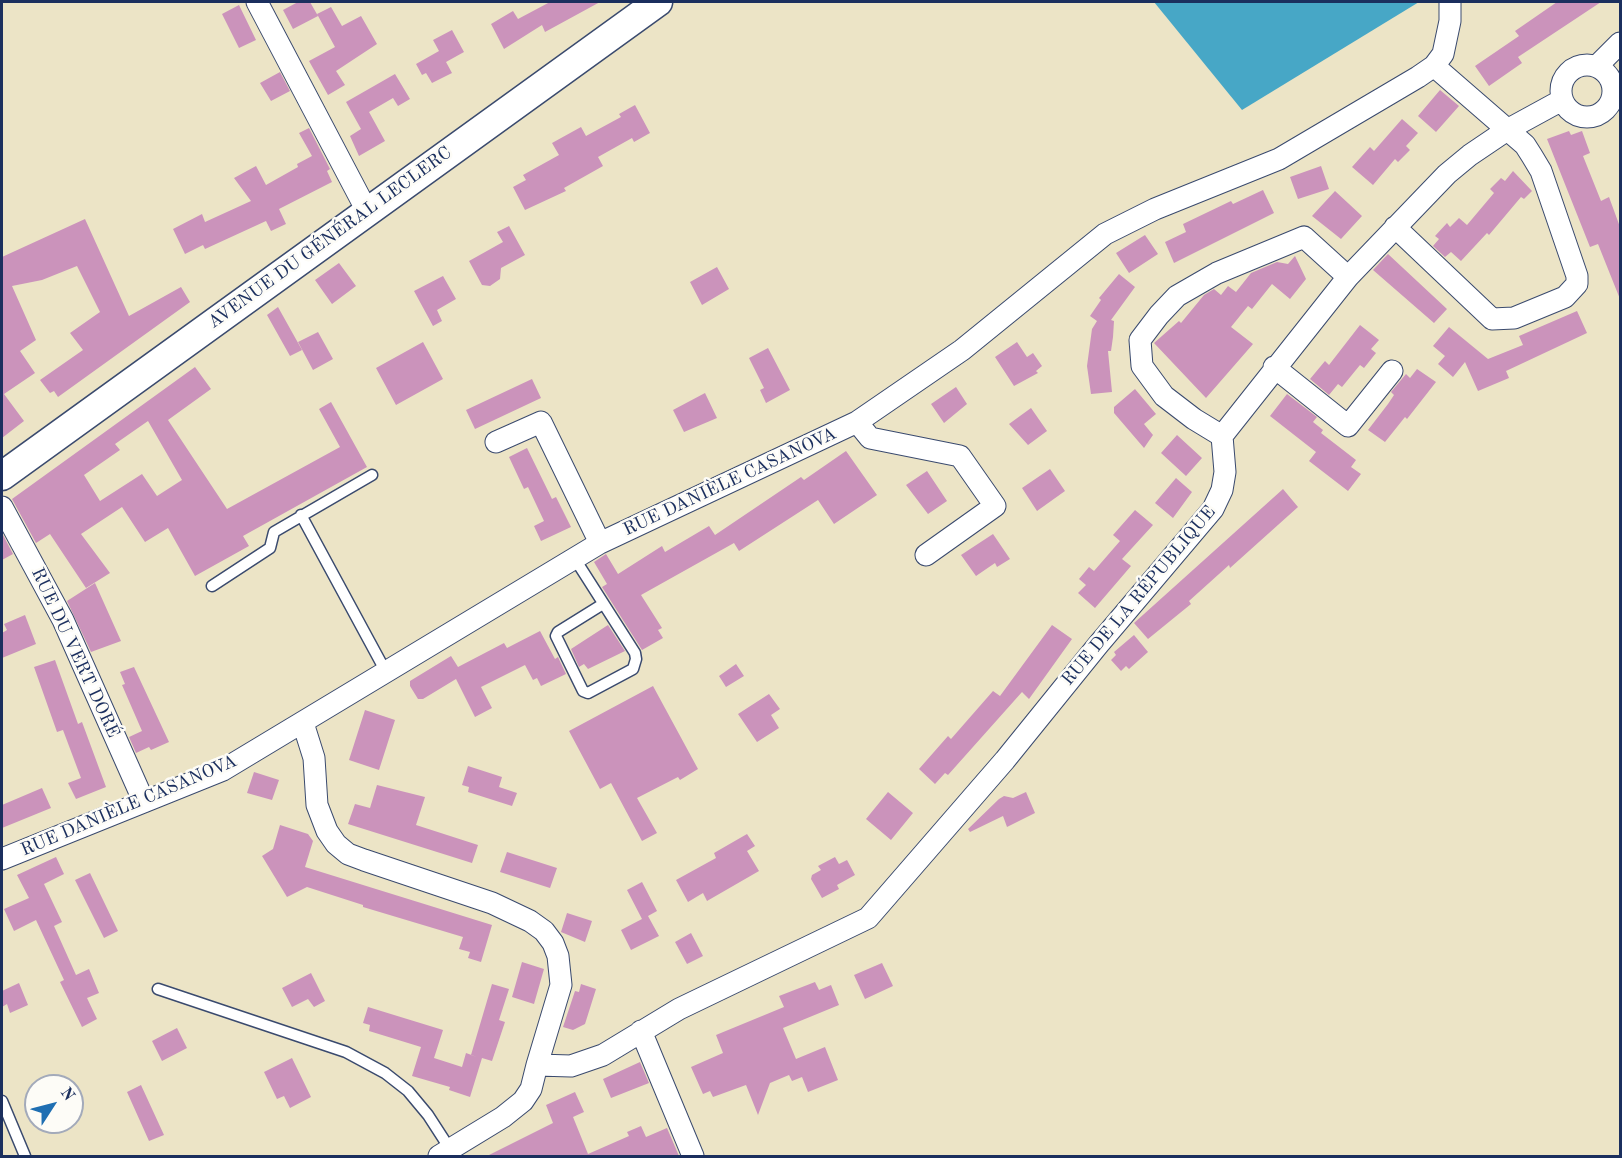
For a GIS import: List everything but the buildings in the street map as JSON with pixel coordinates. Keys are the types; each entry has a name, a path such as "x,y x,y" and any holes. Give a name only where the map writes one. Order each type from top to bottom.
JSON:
{"main road":[{"name":"AVENUE DU GÉNÉRAL LECLERC","path":"2,476 658,2"}],"street":[{"path":"257,2 367,211"},
{"path":"1395,227 1492,319 1514,318 1572,293 1577,284 1577,276 1540,171 1525,145 1434,66 1443,54 1447,38 1450,2"},
{"path":"1596,66 1620,43"},
{"name":"RUE DANIÈLE CASANOVA","path":"2,859 223,770 600,543 857,422 962,350 1105,234 1155,209 1279,159 1346,122 1434,66"},
{"path":"1580,66 1596,66 1610,77 1613,86 1611,103 1606,110 1590,118 1573,113 1562,100 1562,83 1572,69 1580,66"},
{"path":"1348,277 1304,237 1217,273 1177,296 1159,315 1140,340 1142,366 1164,396 1194,419 1222,436 1274,367 1348,277 1447,174 1507,130 1562,100"},
{"path":"1274,367 1348,426 1392,371"},
{"path":"496,442 541,422 600,543"},
{"path":"857,422 870,438 960,456 995,506 926,555"},
{"name":"RUE DE LA RÉPUBLIQUE","path":"641,1031 679,1009 868,918 1005,760 1098,645 1214,509 1224,481 1222,436"},
{"name":"RUE DU VERT DORÉ","path":"2,507 63,620 144,802"},
{"path":"303,723 314,758 317,805 327,831 336,844 348,854 492,903 530,921 544,931 558,956 561,985 531,1089 523,1101 503,1117 445,1153"},
{"path":"537,1065 571,1066 603,1055 641,1031 693,1156"}],"lane":[{"path":"212,586 270,548 274,532 372,475"},
{"path":"301,515 386,672"},
{"path":"574,559 635,653 636,664 633,669 588,693 584,691 556,636 558,632 603,604"},
{"path":"158,989 346,1052 385,1073 408,1091 428,1115 445,1153"},
{"path":"2,1101 25,1156"}],"water":[{"path":"1154,2 1419,2 1242,110"}]}
